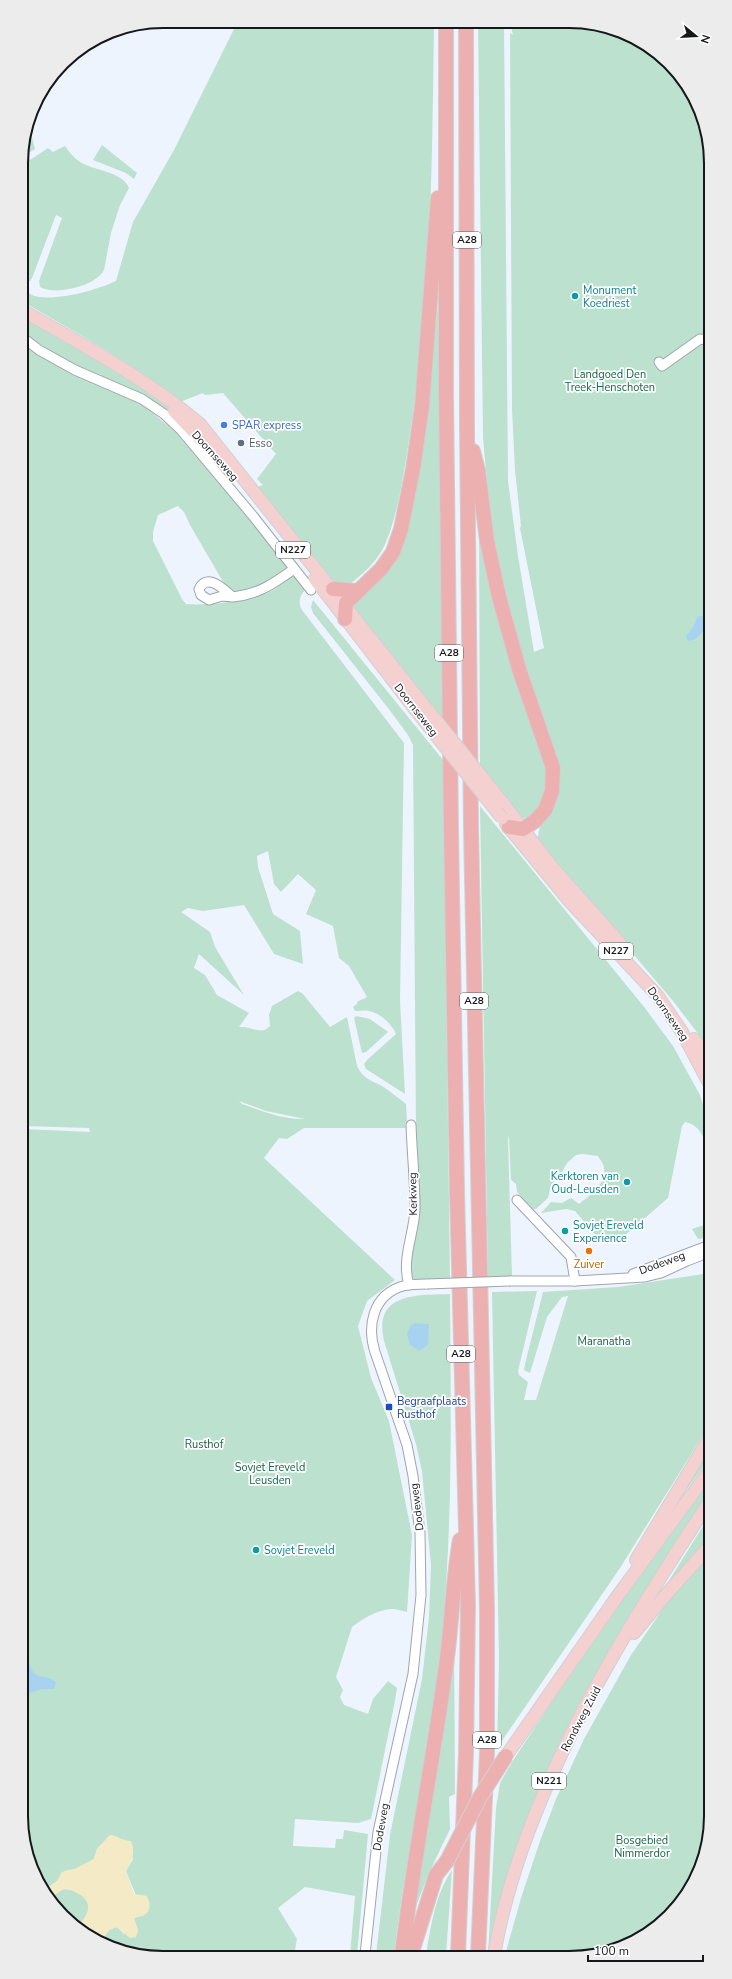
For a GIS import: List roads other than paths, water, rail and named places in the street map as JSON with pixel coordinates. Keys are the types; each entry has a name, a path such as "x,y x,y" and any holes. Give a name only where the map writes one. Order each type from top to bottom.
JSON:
{"highway":[{"name":"A28","path":"446,28 451,838 468,1604 466,1753 458,1951"},
{"name":"A28","path":"466,28 467,428 471,828 487,1611 487,1753 478,1951"},
{"name":"A28","path":"345,604 381,569 393,552 398,541 409,496 423,399 428,350 434,245 446,114"},
{"name":"A28","path":"467,428 478,470 487,541 499,597 519,669 553,768 552,791 545,810 535,821 511,824"},
{"path":"333,589 357,591"},
{"path":"345,604 345,619"},
{"name":"A28","path":"403,1951 445,1671 454,1570 465,1516"},
{"name":"A28","path":"412,1951 436,1875 446,1861 480,1797 506,1756"},
{"name":"A28","path":"421,1951 432,1902 446,1861"}],"main road":[{"name":"Doornseweg","path":"28,313 100,354 173,402 200,424 502,802 511,824 552,866 661,991 704,1052"},
{"name":"Doornseweg","path":"100,354 167,404 218,457 284,538 418,713 511,824 571,902 657,996 682,1032 704,1074"},
{"path":"614,1601 643,1547 704,1447"},
{"path":"506,1756 614,1601 704,1478"},
{"name":"Rondweg Zuid","path":"495,1951 515,1873 541,1800 576,1725 615,1655 665,1571 704,1510"},
{"name":"N221","path":"615,1655 704,1553"}],"street":[{"path":"659,362 662,366 700,339 704,340"},
{"name":"Doornseweg","path":"28,342 75,370 142,399 164,414 185,436 253,516 311,590"},
{"path":"234,597 262,591 294,570"},
{"name":"Kerkweg","path":"409,1285 405,1273 406,1256 415,1209 411,1125"},
{"path":"517,1200 571,1257 574,1281"},
{"name":"Dodeweg","path":"613,1279 653,1267 704,1247"},
{"name":"Dodeweg","path":"365,1951 378,1832 413,1674 421,1595 420,1533 413,1476 406,1445 371,1338 370,1328 375,1312 386,1296 401,1287 409,1285 511,1281 631,1279 654,1275 704,1254"}],"water":[{"path":"702,616 704,618 704,630 698,637 692,641 688,641 686,636 694,626 697,617"},
{"path":"415,1323 429,1324 428,1345 419,1351 410,1345 407,1334 410,1326"},
{"path":"28,1660 33,1671 38,1676 46,1677 56,1682 54,1689 42,1689 28,1694"}],"place":[{"name":"Monument Koedriest","path":"575,296"},
{"name":"SPAR express","path":"224,425"},
{"name":"Esso","path":"241,443"},
{"name":"Kerktoren van Oud-Leusden","path":"627,1182"},
{"name":"Sovjet Ereveld Experience","path":"565,1231"},
{"name":"Zuiver","path":"589,1251"},
{"name":"Begraafplaats Rusthof","path":"389,1407"},
{"name":"Sovjet Ereveld","path":"256,1550"}],"park label":[{"name":"Landgoed Den Treek-Henschoten","path":"610,380"},
{"name":"Maranatha","path":"604,1341"},
{"name":"Rusthof","path":"204,1444"},
{"name":"Sovjet Ereveld Leusden","path":"270,1473"},
{"name":"Bosgebied Nimmerdor","path":"642,1846"}]}
